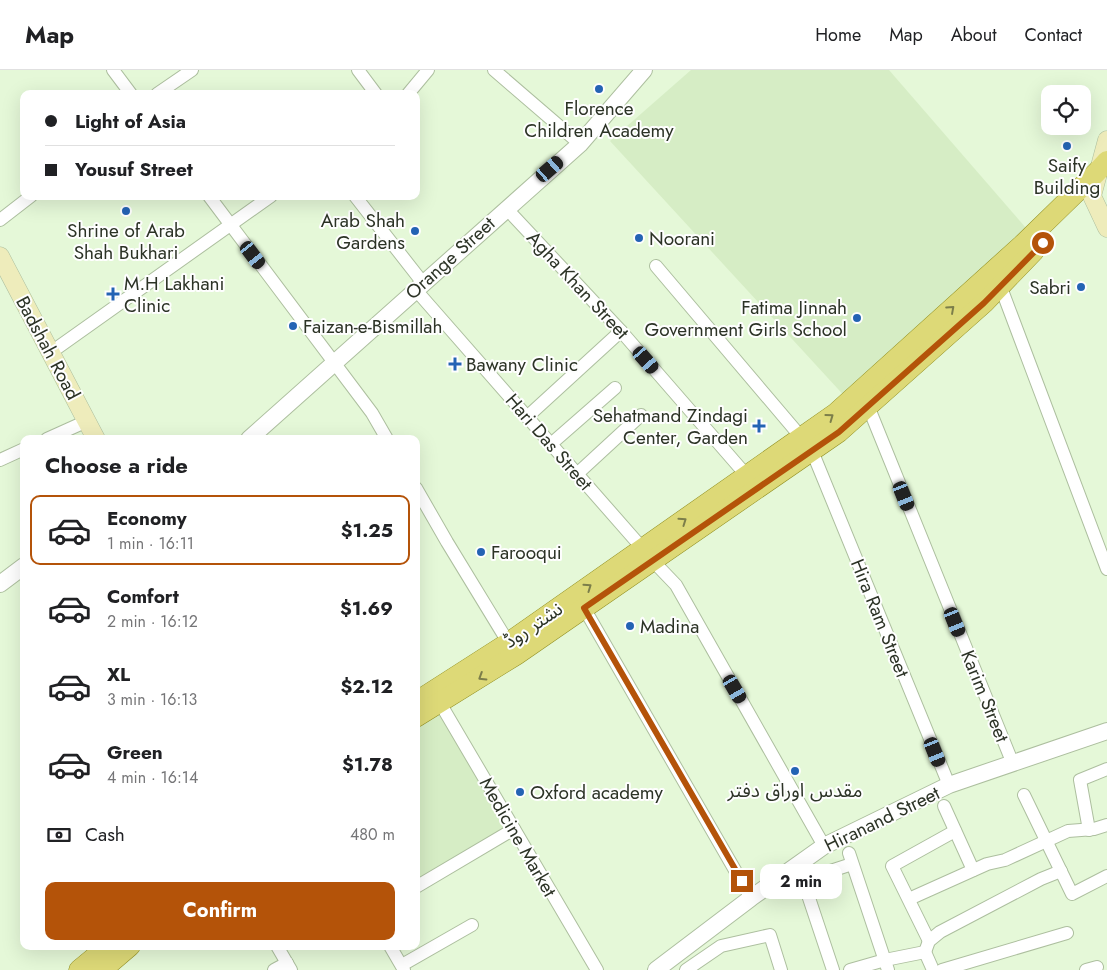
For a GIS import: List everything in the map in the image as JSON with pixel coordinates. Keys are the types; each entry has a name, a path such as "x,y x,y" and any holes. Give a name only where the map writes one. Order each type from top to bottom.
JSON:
{"main road":[{"path":"1104,171 1107,140"},
{"name":"نشتر روڈ","path":"420,700 584,608 747,476 806,444 839,432 984,303 1000,285 1092,196 1104,171"},
{"name":"نشتر روڈ","path":"420,715 440,703 512,649 806,444 842,407 1104,171"},
{"path":"1092,196 1107,228"},
{"name":"Badshah Road","path":"0,256 94,435"},
{"path":"79,970 103,950"},
{"path":"102,970 125,950"}],"street":[{"path":"113,70 128,90"},
{"path":"163,90 192,70"},
{"path":"358,70 373,90"},
{"path":"411,90 428,70"},
{"path":"494,70 580,144"},
{"name":"Orange Street","path":"253,435 580,144 644,70"},
{"path":"0,220 25,200"},
{"path":"212,200 372,413 385,435"},
{"path":"50,353 265,200"},
{"name":"Hari Das Street","path":"358,200 419,286 527,417 676,585 824,846"},
{"name":"Agha Khan Street","path":"506,208 621,331 747,476"},
{"name":"Hira Ram Street","path":"656,266 806,444 949,785"},
{"path":"1000,285 1107,568"},
{"path":"527,417 621,331"},
{"path":"550,444 614,388"},
{"name":"Karim Street","path":"868,406 1012,764"},
{"path":"577,474 641,415"},
{"path":"56,435 87,421"},
{"path":"0,460 20,451"},
{"path":"420,495 512,649"},
{"path":"0,584 20,569"},
{"path":"584,608 751,898"},
{"name":"Medicine Market","path":"440,703 598,970"},
{"name":"Hiranand Street","path":"656,970 751,898 824,846 949,785 1107,731"},
{"path":"1089,830 1080,780 1107,769"},
{"path":"1024,795 1072,894 1107,876"},
{"path":"944,806 973,870"},
{"path":"908,899 987,864 1005,860 1068,831 1089,830 1107,825"},
{"path":"420,885 514,829"},
{"path":"933,970 927,946 892,866 956,831"},
{"path":"833,970 804,880 851,858 887,965"},
{"path":"850,970 887,965 927,946 940,932 1061,871"},
{"path":"392,950 403,968 472,925"},
{"path":"942,970 1067,933"},
{"path":"686,970 721,946 770,935 780,970"},
{"path":"274,970 289,966 280,950"}],"shaded area":[{"name":"Fatima Jinnah Government Girls School","path":"691,70 889,70 1032,235 849,401 610,141"},
{"path":"440,703 514,829 420,884 420,715"}],"place":[{"name":"Florence Children Academy","path":"599,89"},
{"name":"Saify Building","path":"1067,146"},
{"name":"Shrine of Arab Shah Bukhari","path":"126,211"},
{"name":"Arab Shah Gardens","path":"415,231"},
{"name":"Noorani","path":"639,238"},
{"name":"Sabri","path":"1081,287"},
{"name":"M.H Lakhani Clinic","path":"113,294"},
{"name":"Fatima Jinnah Government Girls School","path":"857,318"},
{"name":"Faizan-e-Bismillah","path":"293,326"},
{"name":"Bawany Clinic","path":"455,364"},
{"name":"Sehatmand Zindagi Center, Garden","path":"759,426"},
{"name":"Farooqui","path":"481,552"},
{"name":"Madina","path":"630,626"},
{"name":"مقدس اوراق دفتر","path":"795,771"},
{"name":"Oxford academy","path":"520,792"}],"route":[{"path":"742,881 584,608 839,432 984,303 1043,243"}]}
